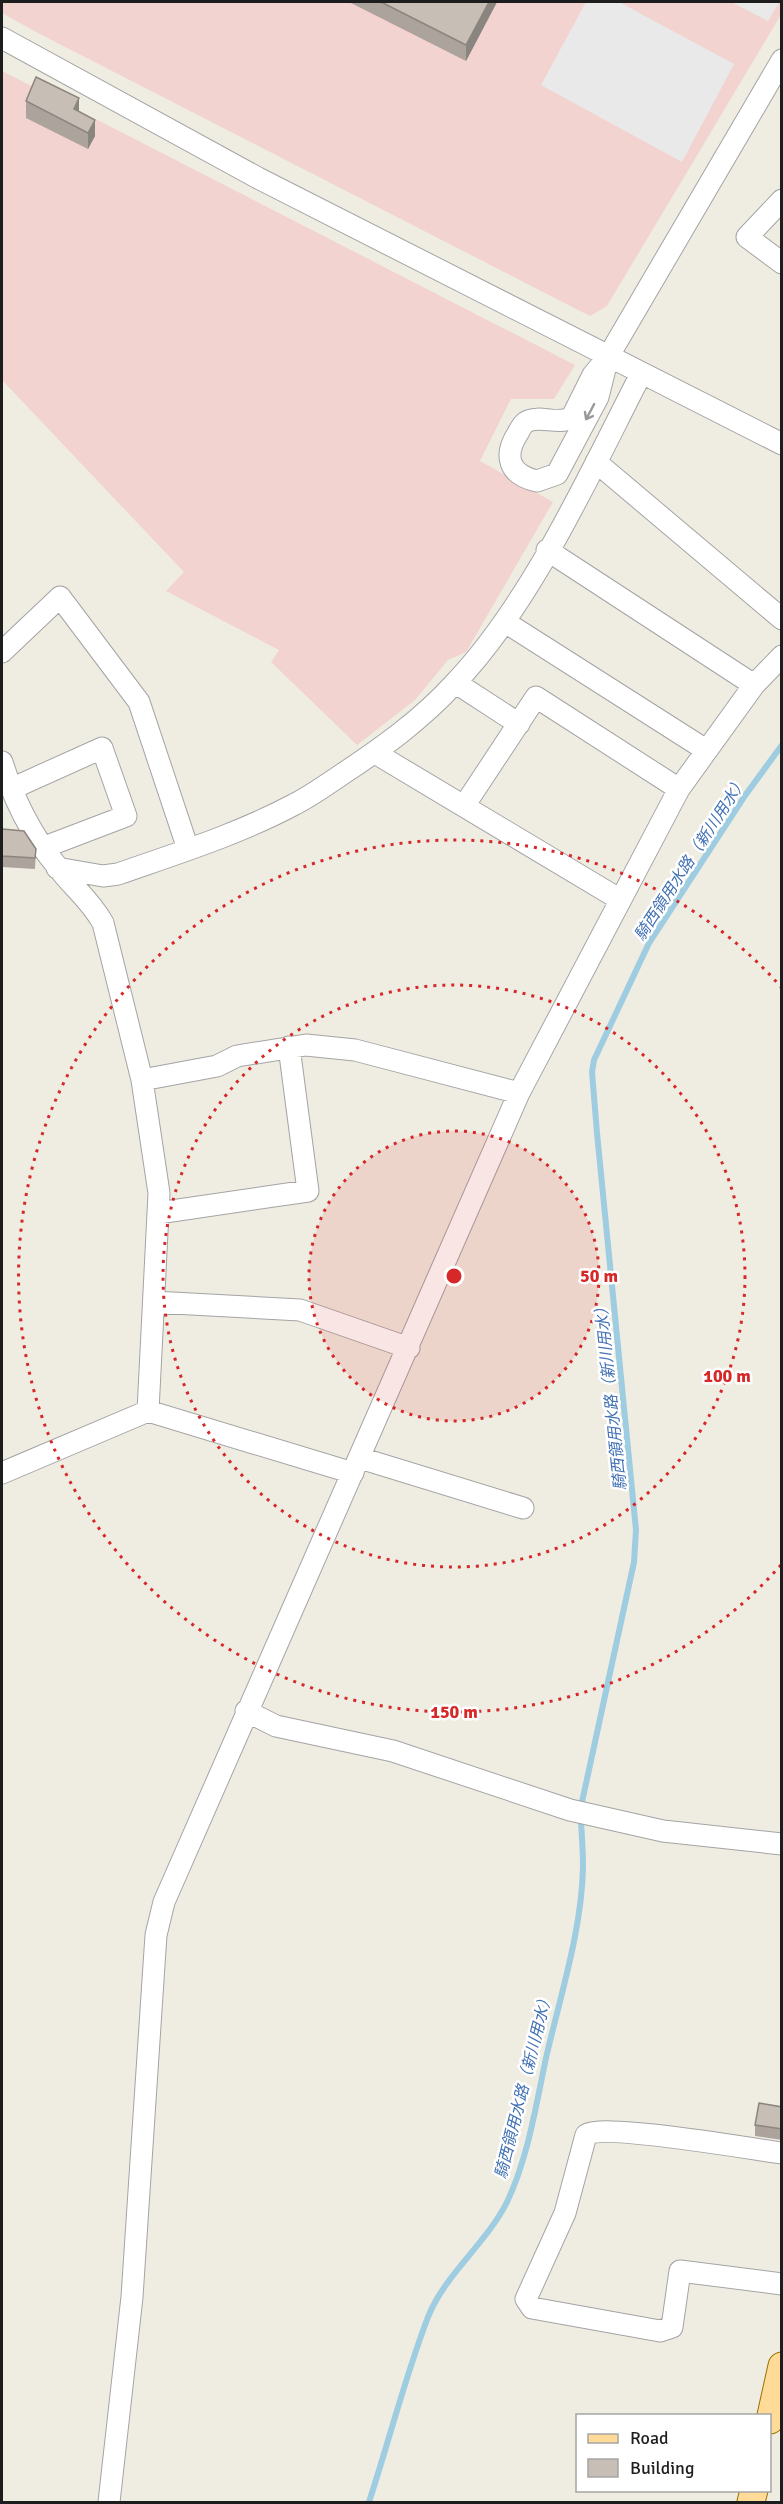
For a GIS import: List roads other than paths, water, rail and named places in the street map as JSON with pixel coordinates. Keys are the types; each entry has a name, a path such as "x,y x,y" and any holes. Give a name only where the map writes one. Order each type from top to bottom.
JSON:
{"main road":[{"path":"771,2416 782,2366"}],"street":[{"path":"2,38 258,178 782,444"},
{"path":"608,357 598,397 557,474 537,481 518,473 510,460 510,446 524,423 530,420 567,421 572,417 593,375 608,357 782,60"},
{"path":"782,200 747,237 782,263"},
{"path":"57,868 103,876 118,874 220,838 297,804 375,753 420,719 456,683 505,622 596,462 641,374"},
{"path":"596,462 782,619"},
{"path":"547,550 754,685"},
{"path":"2,652 60,597 139,702 188,849"},
{"path":"505,622 706,750"},
{"path":"109,2502 132,2297 156,1935 164,1902 519,1093 619,899 679,789 754,685 782,656"},
{"path":"456,683 519,724"},
{"path":"464,806 536,697 679,789"},
{"path":"11,789 102,748 126,816 42,848"},
{"path":"375,753 619,899"},
{"path":"2,762 11,789 42,848 57,868 91,902 103,923 142,1080 159,1193 147,1391 148,1411"},
{"path":"142,1080 178,1076 218,1066 237,1056 306,1045 355,1050 519,1093"},
{"path":"158,1214 308,1191 289,1047"},
{"path":"154,1302 300,1310 409,1348"},
{"path":"2,1473 148,1411 523,1508"},
{"path":"246,1711 276,1726 393,1751 570,1810 663,1832 782,1844"},
{"path":"782,2153 632,2133 592,2131 586,2135 565,2213 526,2299 532,2308 660,2331 672,2327 680,2271 782,2284"}],"waterway":[{"name":"騎西領用水路（新川用水）","path":"582,1802 634,1562 636,1530 597,1133 592,1072 594,1060 649,943 744,797 782,745"},
{"name":"騎西領用水路（新川用水）","path":"369,2502 404,2386 435,2301 498,2217 521,2168 575,1939 582,1891 581,1822"}]}
